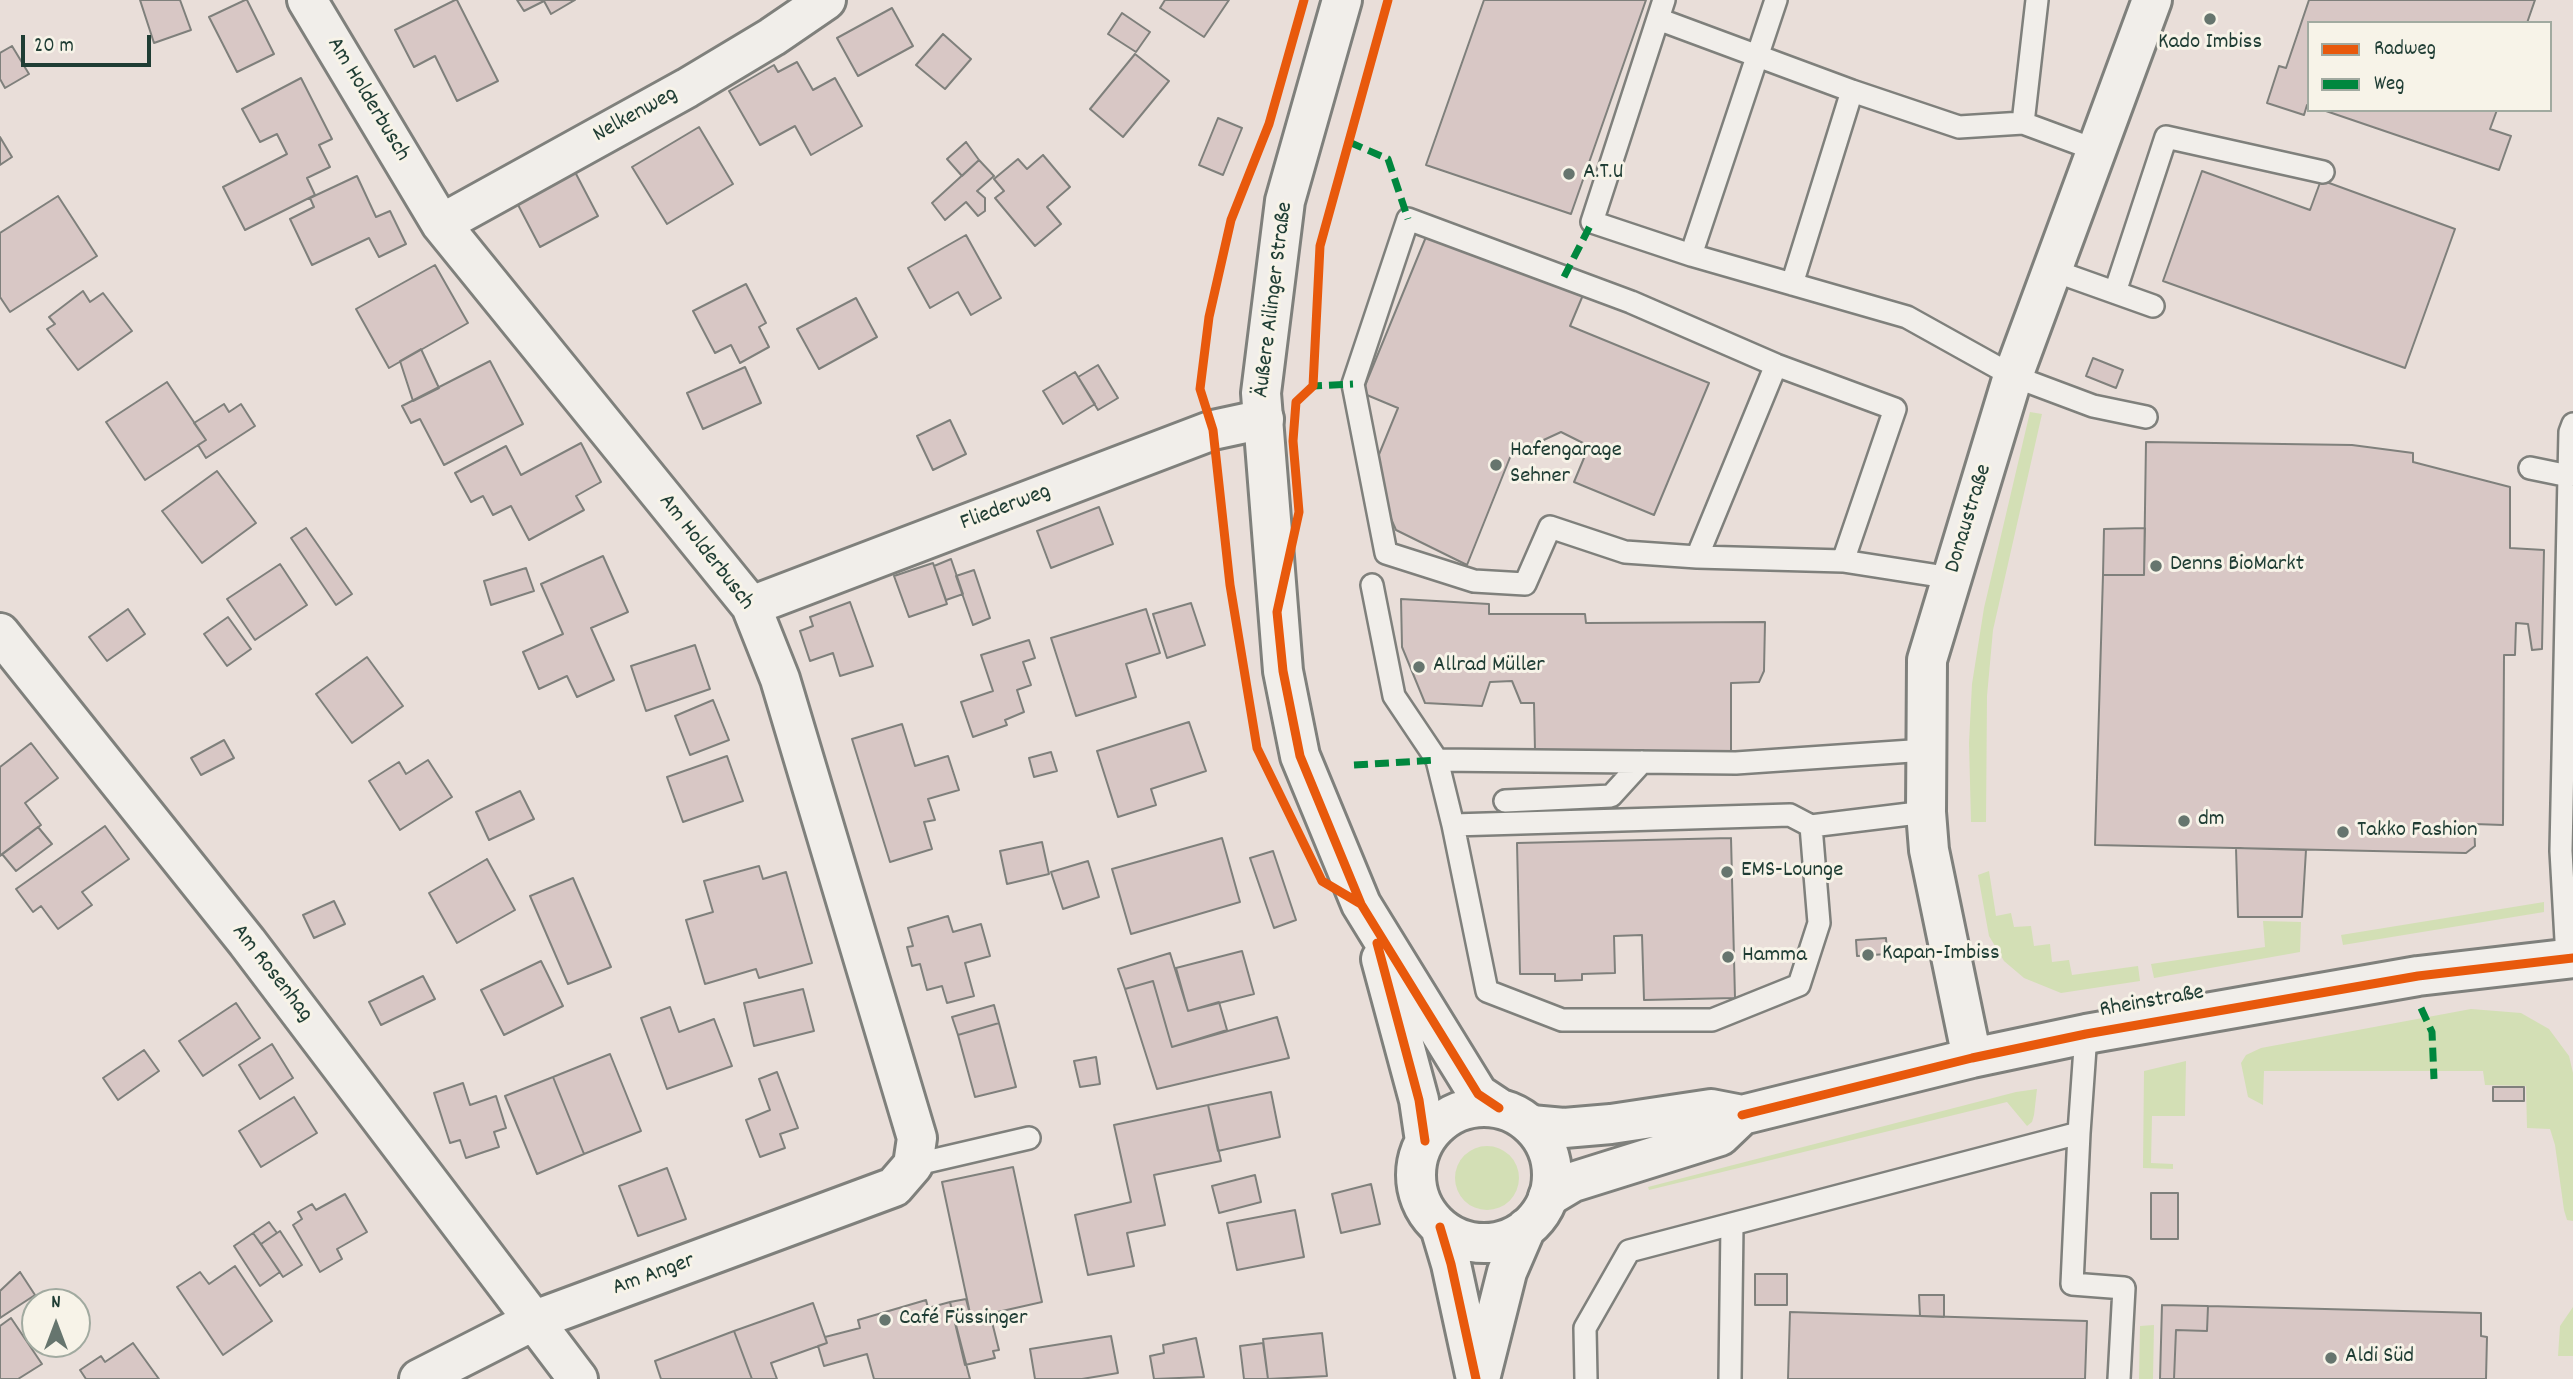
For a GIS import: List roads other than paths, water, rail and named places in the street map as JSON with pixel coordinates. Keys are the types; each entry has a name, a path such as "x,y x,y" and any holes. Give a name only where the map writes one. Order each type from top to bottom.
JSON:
{"street":[{"name":"Am Holderbusch","path":"307,0 441,224 751,606 780,679 917,1138 904,1176"},
{"name":"Nelkenweg","path":"441,224 687,88 772,37 826,0"},
{"name":"Äußere Ailinger Straße","path":"1342,0 1285,201 1261,393 1283,671 1300,755 1361,904 1373,926"},
{"name":"Donaustraße","path":"1972,1058 1929,850 1926,812 1927,660 2013,376 2152,0"},
{"name":"Fliederweg","path":"751,606 1213,430 1264,419"},
{"name":"Am Rosenhag","path":"0,633 247,942 578,1379"},
{"path":"1373,926 1478,1094 1515,1117 1545,1144 1551,1160 1552,1179 1548,1197 1540,1213 1526,1228 1507,1239 1486,1243 1464,1240 1440,1227 1429,1215 1419,1196 1416,1174 1419,1154 1425,1141 1443,1121 1457,1112 1474,1107 1515,1117"},
{"path":"1373,926 1419,1100 1425,1141"},
{"name":"Rheinstraße","path":"1515,1117 1564,1128 1711,1109 1742,1115 1972,1058 2086,1034 2418,976 2570,958"},
{"name":"Rheinstraße","path":"1548,1197 1573,1182 1720,1136 1742,1115"},
{"name":"Am Anger","path":"419,1379 535,1321 904,1176"},
{"path":"1440,1227 1478,1379"},
{"path":"1478,1379 1507,1272 1526,1228"}],"lane":[{"path":"1691,255 1776,0"},
{"path":"2023,123 2036,0"},
{"path":"2096,150 2023,123 1959,127 1757,55 1661,9 1592,222 1691,255 1908,317 2013,376 2093,407 2146,417"},
{"path":"1792,284 1853,91"},
{"path":"2115,292 2165,137 2323,172"},
{"path":"1843,561 1895,409 1776,365 1631,302 1408,219 1353,384 1386,553 1474,581 1525,584 1550,527 1625,552 1843,561 1952,578"},
{"path":"2052,270 2153,306"},
{"path":"1698,557 1776,365"},
{"path":"2570,958 2561,850 2570,432 2573,424"},
{"path":"2530,468 2569,476"},
{"path":"1372,585 1394,696 1437,760 1487,991 1562,1020 1712,1020 1799,985 1819,923 1811,826"},
{"path":"1437,760 1736,763 1926,750"},
{"path":"1505,801 1611,796 1643,762"},
{"path":"1453,825 1790,814 1811,826 1926,812"},
{"path":"2086,1034 2072,1284 2124,1288 2119,1379"},
{"path":"1586,1379 1585,1328 1629,1251 2079,1133"},
{"path":"904,1176 1029,1138"},
{"path":"1730,1379 1732,1226"}],"place":[{"name":"Kado Imbiss","path":"2210,19"},
{"name":"A.T.U","path":"1569,174"},
{"name":"Hafengarage Sehner","path":"1496,465"},
{"name":"Denns BioMarkt","path":"2156,566"},
{"name":"Allrad Müller","path":"1419,667"},
{"name":"dm","path":"2184,821"},
{"name":"Takko Fashion","path":"2343,832"},
{"name":"EMS-Lounge","path":"1727,872"},
{"name":"Kapan-Imbiss","path":"1868,955"},
{"name":"Hamma","path":"1728,957"},
{"name":"Café Füssinger","path":"885,1320"},
{"name":"Aldi Süd","path":"2331,1358"}]}
